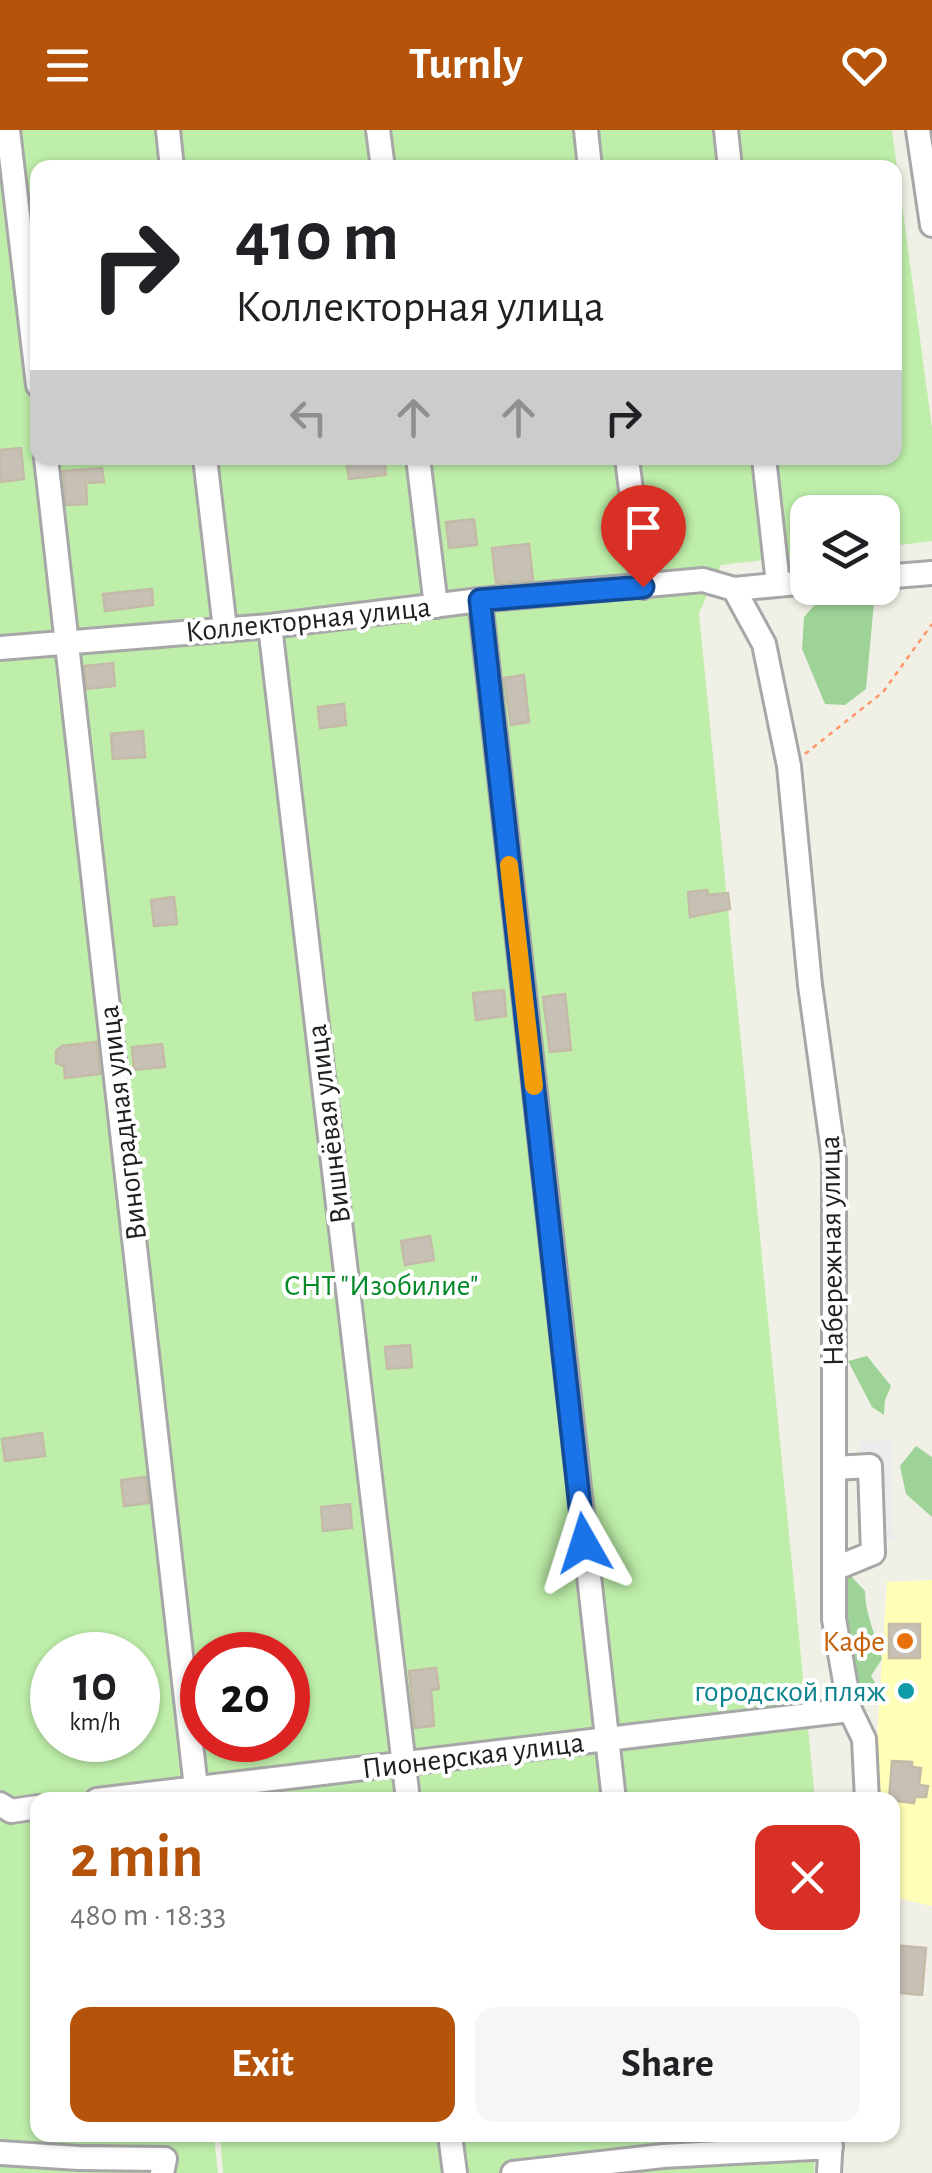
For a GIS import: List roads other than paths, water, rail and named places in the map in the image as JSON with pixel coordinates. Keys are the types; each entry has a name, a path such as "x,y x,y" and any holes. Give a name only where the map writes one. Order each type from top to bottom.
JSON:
{"street":[{"path":"8,130 30,316"},
{"path":"168,130 171,160"},
{"path":"378,130 382,160"},
{"path":"586,130 589,160"},
{"path":"726,130 729,160"},
{"path":"918,130 932,225"},
{"name":"Виноградная улица","path":"47,465 196,1788"},
{"path":"206,465 225,628"},
{"path":"419,465 436,606"},
{"path":"627,465 643,587"},
{"path":"765,465 778,584"},
{"path":"900,575 932,573"},
{"name":"Коллекторная улица","path":"0,648 270,626 480,600 703,580 734,589 790,583"},
{"name":"Набережная улица","path":"734,589 764,644 789,766 810,985 834,1159 834,1619 850,1710 864,1738 866,1792"},
{"path":"480,600 613,1792"},
{"name":"Вишнёвая улица","path":"270,626 407,1792"},
{"path":"834,1468 870,1466 873,1553 834,1569"},
{"name":"Пионерская улица","path":"163,1792 850,1710"},
{"path":"0,1804 11,1810 30,1808"},
{"path":"451,2142 455,2173"},
{"path":"513,2173 661,2146 797,2142"},
{"path":"829,2173 831,2142"},
{"path":"0,2153 165,2159 162,2173"}],"place":[{"name":"Кафе","path":"905,1641"},
{"name":"городской пляж","path":"906,1691"}],"park label":[{"name":"СНТ \"Изобилие\"","path":"381,1285"}]}
